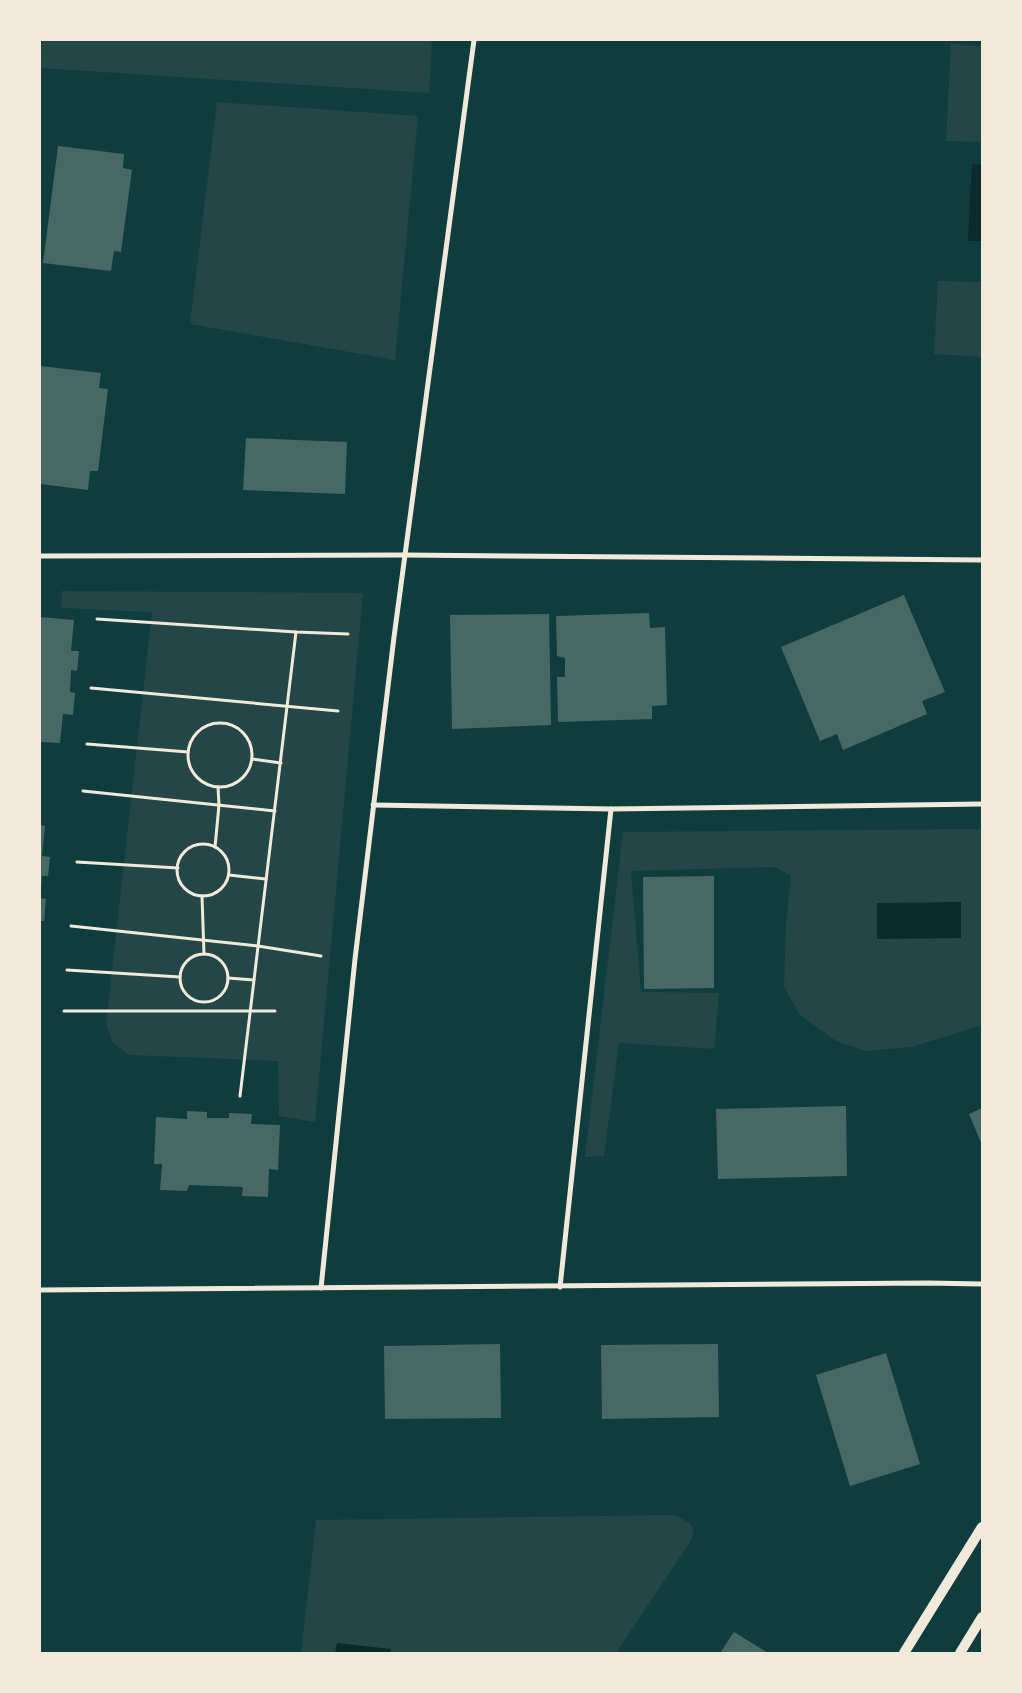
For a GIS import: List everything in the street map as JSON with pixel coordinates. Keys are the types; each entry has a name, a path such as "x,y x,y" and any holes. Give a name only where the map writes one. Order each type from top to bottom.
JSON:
{"main road":[{"path":"904,1653 982,1527"},
{"path":"960,1653 982,1617"}],"street":[{"path":"321,1288 373,805 404,555 474,40"},
{"path":"40,556 404,555 982,560"},
{"path":"373,805 612,809 982,804"},
{"path":"560,1287 612,809"},
{"path":"40,1290 982,1284"}],"path":[{"path":"97,619 348,634"},
{"path":"240,1096 296,632"},
{"path":"92,688 338,711"},
{"path":"220,722 230,724 247,736 251,745 252,759 246,775 238,782 218,787 207,784 198,778 192,769 188,752 193,738 200,730 210,724 220,722"},
{"path":"87,744 188,752"},
{"path":"252,759 280,763"},
{"path":"216,847 219,806 218,787"},
{"path":"83,791 274,812"},
{"path":"202,844 216,847 224,854 228,862 229,875 224,887 217,893 202,896 190,893 183,887 179,879 178,868 182,856 194,846 202,844"},
{"path":"77,862 178,868"},
{"path":"229,875 266,879"},
{"path":"202,896 204,954"},
{"path":"71,926 258,946 321,956"},
{"path":"204,954 216,958 222,963 228,978 222,994 208,1002 200,1002 187,996 182,989 180,977 182,967 187,961 193,956 204,954"},
{"path":"67,970 180,977"},
{"path":"228,978 254,980"},
{"path":"64,1011 275,1011"}],"shaded area":[{"path":"42,40 432,40 429,93 40,68"},
{"path":"951,44 982,46 982,142 946,141"},
{"path":"217,102 418,116 395,360 190,324"},
{"path":"972,164 982,165 982,241 968,241"},
{"path":"938,281 982,282 982,357 934,354"},
{"path":"62,591 363,593 315,1122 279,1116 278,1061 129,1055 113,1043 106,1024 152,612 61,608"},
{"path":"982,829 982,1025 912,1047 866,1051 836,1041 800,1015 784,987 786,925 791,876 775,867 631,871 641,992 719,993 714,1049 619,1043 604,1156 585,1157 623,832"},
{"path":"961,902 961,938 877,939 877,903"},
{"path":"675,1515 691,1524 694,1532 690,1542 616,1653 301,1653 316,1520"},
{"path":"337,1643 391,1649 390,1653 335,1653"}],"building":[{"path":"58,146 124,154 123,168 132,170 121,252 114,251 111,271 43,263"},
{"path":"40,366 101,373 99,388 108,389 98,471 90,471 88,490 40,484"},
{"path":"246,438 347,442 345,494 243,490"},
{"path":"904,595 945,692 922,701 927,714 843,750 837,734 820,741 781,647"},
{"path":"649,613 650,628 665,627 667,705 652,706 652,719 558,722 557,677 565,677 565,658 557,656 556,616"},
{"path":"549,614 551,725 452,729 450,615"},
{"path":"40,617 74,620 71,651 79,651 77,671 71,670 70,692 75,693 73,715 63,714 60,743 40,742"},
{"path":"40,825 45,826 42,856 50,857 48,876 42,876 41,889 40,889"},
{"path":"714,876 714,988 644,989 643,877"},
{"path":"40,898 46,899 44,921 40,921"},
{"path":"846,1106 847,1176 718,1179 716,1109"},
{"path":"982,1108 982,1145 969,1114"},
{"path":"187,1111 207,1112 207,1118 229,1118 229,1113 252,1114 251,1124 280,1125 278,1170 269,1169 268,1197 242,1196 243,1187 189,1185 187,1191 160,1190 162,1164 154,1164 156,1117 187,1119"},
{"path":"500,1344 501,1418 385,1419 384,1346"},
{"path":"718,1344 719,1417 602,1419 601,1345"},
{"path":"886,1353 920,1464 850,1486 816,1375"},
{"path":"734,1632 768,1653 720,1653"}]}
